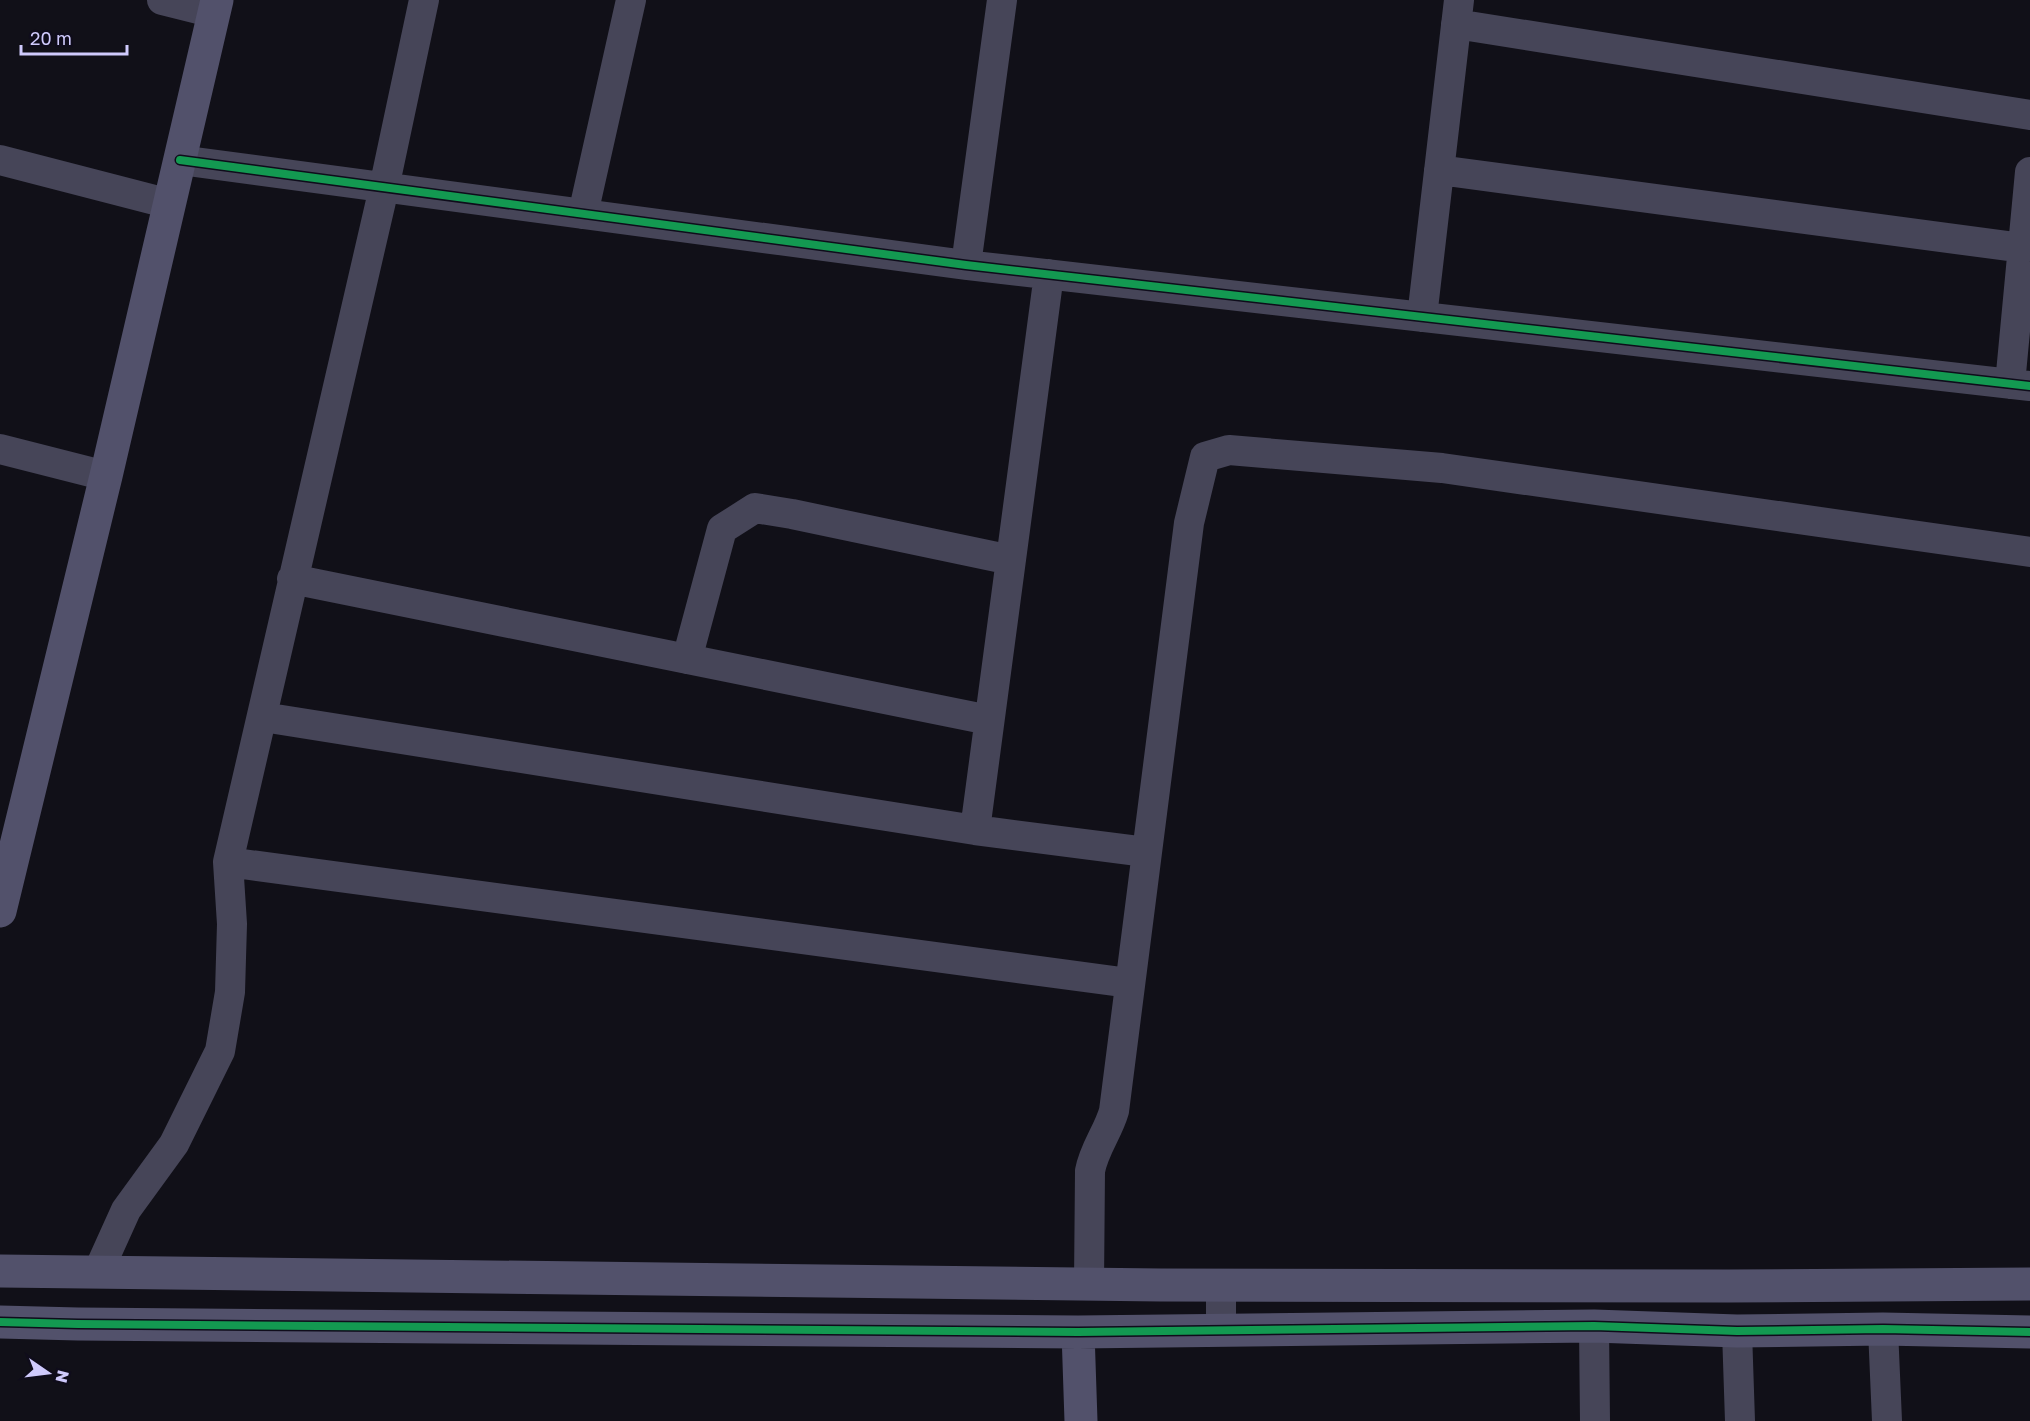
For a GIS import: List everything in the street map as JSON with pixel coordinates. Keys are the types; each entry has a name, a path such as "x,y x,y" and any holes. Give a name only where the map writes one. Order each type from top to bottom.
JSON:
{"street":[{"path":"0,911 106,476 216,7 162,0"},
{"path":"98,1272 126,1210 174,1144 220,1050 230,992 232,924 228,862 384,188 424,0"},
{"path":"583,214 631,0"},
{"path":"966,265 1002,0"},
{"path":"1422,317 1458,12 2030,115"},
{"path":"0,160 170,204"},
{"path":"180,160 966,265 2020,385 2022,248 2030,172"},
{"path":"1439,170 2022,248"},
{"path":"975,830 1049,274"},
{"path":"0,449 106,476"},
{"path":"1089,1284 1090,1171 1092,1160 1114,1111 1189,523 1205,457 1229,450 1442,468 2030,552"},
{"path":"687,659 722,529 755,508 1011,560"},
{"path":"292,579 989,720"},
{"path":"263,717 975,830 1146,852"},
{"path":"228,862 1129,983"},
{"path":"0,1271 1221,1285 2030,1284"},
{"path":"1221,1285 1221,1331"},
{"path":"0,1322 1078,1332 1594,1326 1737,1331 1883,1329 2030,1332"},
{"path":"1594,1326 1595,1421"},
{"path":"1883,1329 1887,1421"},
{"path":"1737,1331 1740,1421"},
{"path":"1078,1332 1081,1421"}],"cycle path":[{"path":"180,160 966,265 2030,386"},
{"path":"0,1322 1078,1332 1594,1326 1737,1331 1883,1329 2030,1332"}]}
